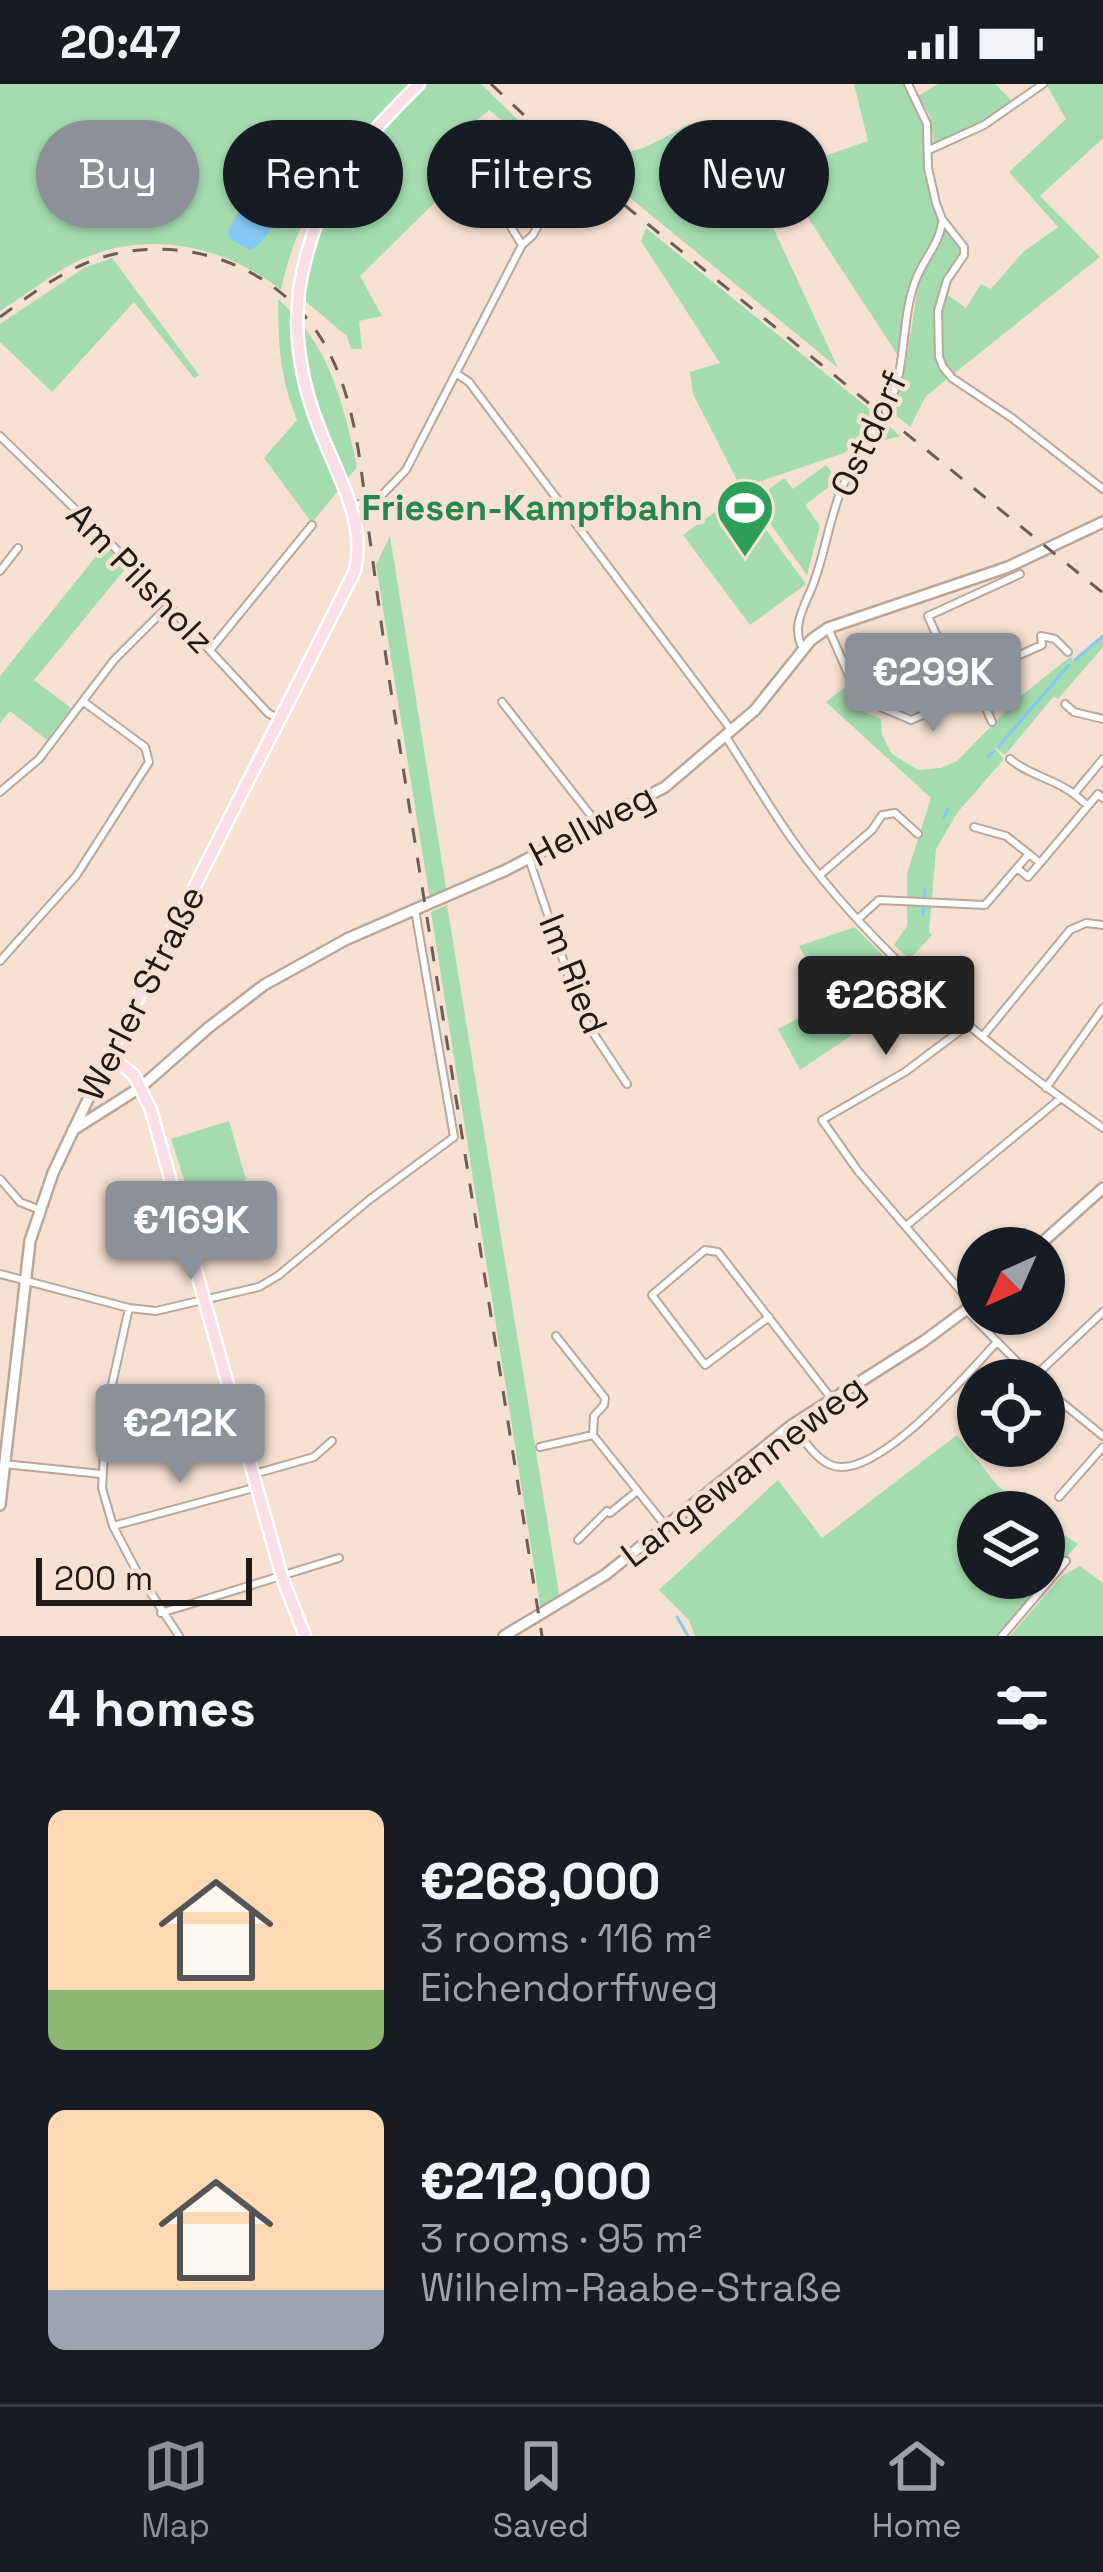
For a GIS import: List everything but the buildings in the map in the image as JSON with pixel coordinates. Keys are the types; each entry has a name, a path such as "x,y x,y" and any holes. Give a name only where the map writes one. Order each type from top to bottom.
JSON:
{"main road":[{"name":"Werler Straße","path":"110,1054 355,571 358,533 309,399 297,322 299,290 310,235 344,166 419,84"},
{"path":"110,1054 141,1087 160,1137 282,1577 305,1636"}],"street":[{"name":"Ostdorf","path":"803,649 798,642 799,617 816,578 825,532 855,459 892,400 903,366 914,283 938,239 942,220 931,181 927,124 908,84"},
{"path":"929,150 984,125 1043,84"},
{"name":"Ostdorf","path":"942,220 958,236 964,255 947,280 938,311 943,367 1103,489"},
{"path":"512,228 522,245"},
{"path":"351,507 381,496 402,478 522,245 537,228"},
{"path":"457,374 470,382 729,734 820,874 858,919 983,1036 1103,1128"},
{"name":"Am Pilsholz","path":"0,436 169,605 268,713 280,720"},
{"name":"Hellweg","path":"73,1130 141,1087 264,986 347,939 529,859 665,787 769,695 803,649 828,628 1008,567 1103,522"},
{"path":"210,650 312,526"},
{"path":"0,571 18,548"},
{"path":"964,698 928,616 1020,574"},
{"path":"0,792 39,759 122,651 169,605"},
{"path":"828,628 859,698 867,705 911,720 978,692"},
{"path":"957,683 1042,645 1041,636 1055,639 1068,652"},
{"path":"972,676 992,722"},
{"path":"0,961 76,876 148,762 146,747 84,702"},
{"path":"502,702 597,824"},
{"path":"1065,704 1075,712 1103,719"},
{"path":"1010,759 1026,772 1058,781 1088,806"},
{"path":"1074,794 1103,759"},
{"path":"1017,868 1028,877 1101,796 1084,782"},
{"path":"820,874 872,830 882,815 895,813 918,834"},
{"path":"974,827 1006,836 1040,863"},
{"path":"858,919 879,900 985,905 1029,854"},
{"name":"Im Ried","path":"529,859 582,1016 627,1084"},
{"path":"0,1274 129,1308 170,1310 205,1301 271,1281 454,1137 415,910"},
{"path":"983,1036 1070,930 1086,923 1103,925"},
{"path":"1046,1088 1103,1008"},
{"path":"957,1287 858,1172 822,1120 905,1072 969,1024"},
{"name":"Werler Straße","path":"0,1505 5,1402 40,1210 110,1054"},
{"path":"906,1226 1061,1098"},
{"path":"0,1180 20,1202 40,1210"},
{"path":"1059,1227 1103,1187"},
{"path":"769,1318 711,1364 701,1363 652,1295 705,1250 716,1251 769,1318 831,1397"},
{"path":"129,1308 112,1376 101,1488 113,1526 178,1636"},
{"path":"1055,1359 1103,1312"},
{"name":"Langewanneweg","path":"504,1636 605,1575 792,1425 957,1316"},
{"path":"992,1335 1014,1359"},
{"path":"556,1336 605,1398 593,1416 593,1435 667,1526"},
{"path":"792,1425 825,1462 844,1468 861,1466 910,1428 997,1342"},
{"path":"104,1430 231,1394"},
{"path":"1065,1406 1101,1430"},
{"path":"540,1447 593,1435"},
{"path":"113,1526 255,1481 314,1457 332,1441"},
{"path":"1064,1491 1103,1447"},
{"path":"4,1464 101,1474"},
{"path":"578,1540 607,1511 637,1491"},
{"path":"161,1613 339,1558"},
{"path":"1002,1636 1066,1561"}],"green space":[{"path":"0,84 409,84 375,120 223,120 223,228 301,228 281,290 213,254 163,244 137,245 76,262 0,311"},
{"path":"426,84 481,84 518,120 501,120 489,110 477,120 427,120 427,210 360,276 382,316 359,321 362,349 351,349 347,336 304,300 323,228 403,228 403,120 393,120"},
{"path":"854,84 905,84 925,124 925,168 940,219 935,240 913,276 899,357 815,228 829,228 829,154 868,141"},
{"path":"938,84 995,84 1014,103 983,124 934,144 930,116 918,96"},
{"path":"1046,84 1103,84 1103,138 1040,196 1100,257 926,396 910,427 891,411 906,363 919,280 947,228 961,253 936,311 937,356 945,293 966,308 981,284 991,289 1022,253 1058,227 1009,172 1066,119"},
{"path":"659,140 659,222 635,202 635,150"},
{"path":"646,228 900,436 868,445 860,439 844,453 741,488 693,394 690,372 720,363 641,241"},
{"path":"667,228 773,228 838,368"},
{"path":"112,258 199,375 194,378 134,302 52,392 0,342 0,324 84,268"},
{"path":"278,299 310,336 332,376 357,467 312,523 264,458 297,420 281,360"},
{"path":"826,465 838,480 805,505 820,526 807,575 754,501 784,478 793,489"},
{"name":"Friesen-Kampfbahn","path":"740,494 806,584 750,625 683,535"},
{"path":"390,536 447,894 430,900 376,565"},
{"path":"105,545 126,568 34,680 71,708 47,740 10,711 0,723 0,676"},
{"path":"1103,636 1103,647 1005,755 994,747 1004,759 957,813 936,849 932,935 910,959 894,945 907,926 907,874 931,798 826,702 848,685 859,710 881,719 882,735 892,754 918,770 941,768 957,761 1021,696"},
{"path":"447,905 560,1599 541,1610 431,912"},
{"path":"855,927 890,963 825,995 799,946"},
{"path":"840,996 861,1029 800,1070 778,1029"},
{"path":"229,1121 246,1180 189,1195 171,1139"},
{"path":"957,1435 957,1467 983,1467 1004,1491 957,1491 957,1599 1030,1599 998,1636 695,1636 689,1620 659,1590 778,1480 822,1538"},
{"path":"1065,1536 1078,1544 1065,1559"},
{"path":"1080,1566 1103,1583 1103,1636 1010,1636 1042,1599 1065,1599 1065,1574"}],"water":[{"path":"230,228 271,228 250,250 230,239"}],"waterway":[{"path":"1075,660 1103,636"},
{"path":"999,746 1069,665"},
{"path":"988,757 994,751"},
{"path":"944,817 948,809"},
{"path":"924,898 925,889"},
{"path":"923,915 924,905"},
{"path":"677,1617 688,1636"}],"railway":[{"path":"491,84 591,178 1103,593"},
{"path":"0,317 84,264 146,249 178,250 238,266 291,301 312,325 338,373 359,452 393,704 542,1636"}],"place":[{"name":"Friesen-Kampfbahn","path":"745,559"}]}
